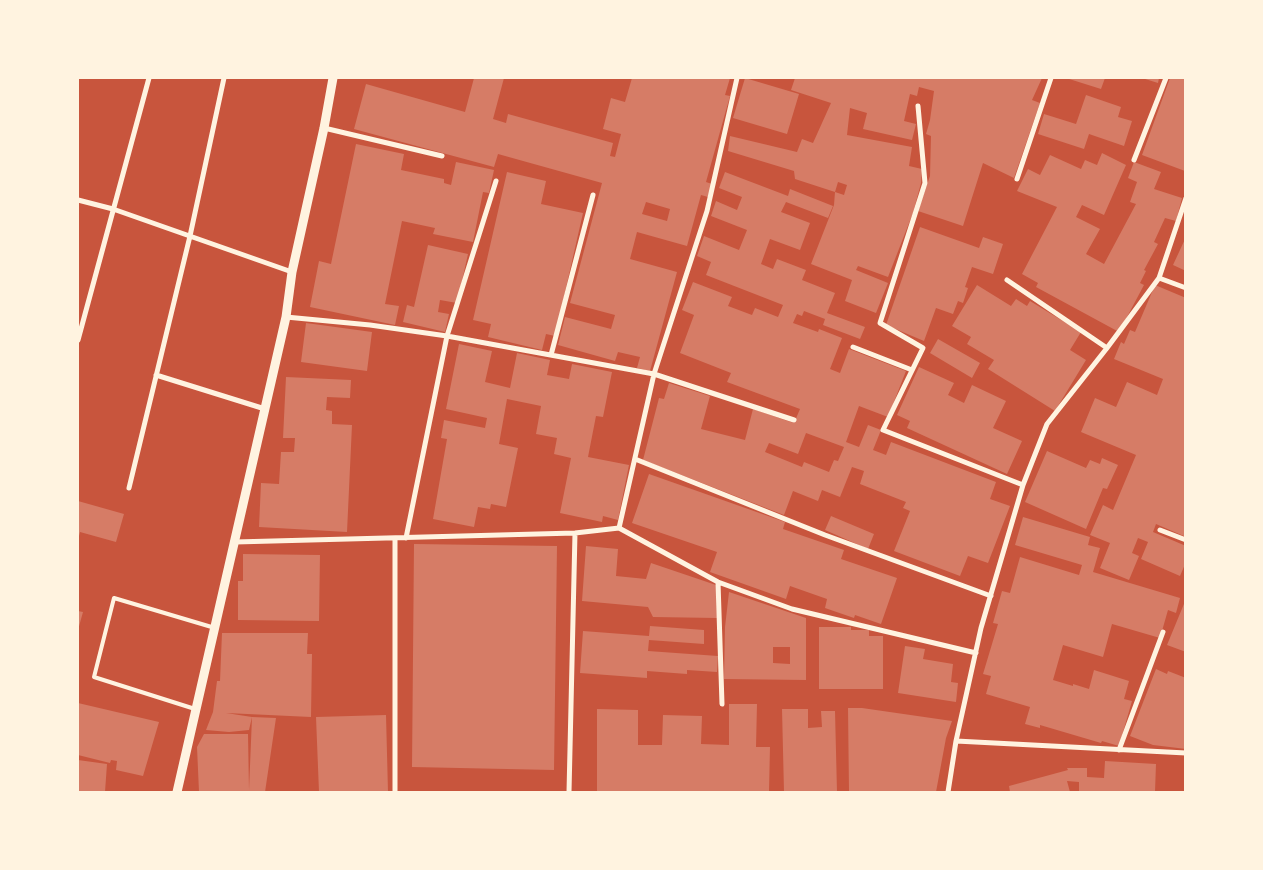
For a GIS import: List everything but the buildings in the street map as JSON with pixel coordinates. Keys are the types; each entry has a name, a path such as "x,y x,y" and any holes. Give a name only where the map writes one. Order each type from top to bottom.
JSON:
{"street":[{"path":"78,340 112,209 150,78"},
{"path":"129,488 190,236 224,78"},
{"path":"177,792 286,317 292,272 324,128 333,78"},
{"path":"619,528 654,374 707,211 737,78"},
{"path":"1017,179 1051,78"},
{"path":"1134,160 1166,78"},
{"path":"918,106 925,183 880,323 923,348 884,430 1022,484"},
{"path":"324,128 442,156"},
{"path":"406,538 447,336 496,181"},
{"path":"550,355 593,195"},
{"path":"948,792 956,741 981,628 1022,484 1047,424 1159,278 1186,198"},
{"path":"78,200 112,209 292,272"},
{"path":"1159,278 1186,288"},
{"path":"1007,280 1107,348"},
{"path":"286,317 370,325 447,336 654,374 794,420"},
{"path":"853,347 912,370"},
{"path":"156,375 264,408"},
{"path":"635,459 825,535 991,596"},
{"path":"235,542 575,533 619,528 718,582 792,608 976,652"},
{"path":"1160,530 1186,540"},
{"path":"569,792 575,533"},
{"path":"395,538 395,792"},
{"path":"718,582 722,704"},
{"path":"1119,750 1163,632"},
{"path":"956,741 1186,753"}],"lane":[{"path":"196,709 94,677 114,598 215,628"}]}
